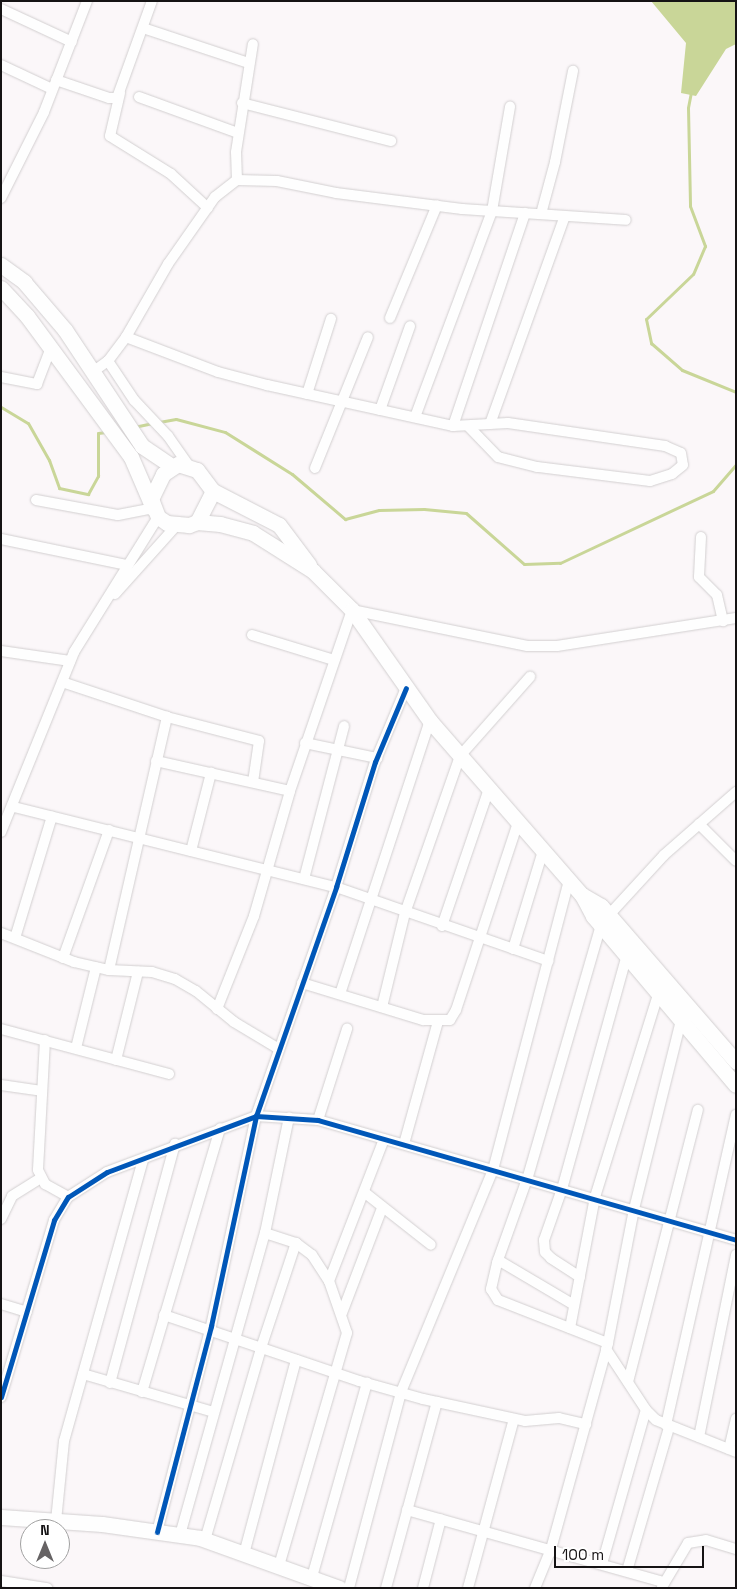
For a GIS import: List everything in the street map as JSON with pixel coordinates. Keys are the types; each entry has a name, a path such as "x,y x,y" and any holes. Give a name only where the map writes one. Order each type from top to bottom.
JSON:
{"street":[{"path":"1,198 54,85 87,1"},
{"path":"152,1 120,93 110,136 171,174 208,208"},
{"path":"1,9 72,42"},
{"path":"143,28 249,63"},
{"path":"94,372 108,361 126,337 168,264 208,208 237,180 238,134 253,44"},
{"path":"1,65 54,85 109,98 117,98 120,93"},
{"path":"541,214 555,162 573,71"},
{"path":"139,97 238,134"},
{"path":"242,103 391,142"},
{"path":"415,417 492,211 510,107"},
{"path":"237,180 277,181 336,192 437,206 626,220"},
{"path":"390,318 437,206"},
{"path":"453,426 525,213"},
{"path":"490,424 565,216"},
{"path":"1,265 24,282 53,316 94,372 142,446 172,466 188,465"},
{"path":"1,288 51,348 131,458 156,512 176,526"},
{"path":"307,394 331,318"},
{"path":"380,410 410,326"},
{"path":"126,337 218,372 307,394 453,426 469,428 508,423 665,446 681,453 683,465 672,474 650,480 536,467 498,456 469,428"},
{"path":"315,468 368,337"},
{"path":"1,377 37,384 51,348"},
{"path":"108,361 134,400 168,436 188,465 198,470 213,492 253,509 279,525 313,571 352,610 430,722 582,895 601,906 605,920 627,955 682,1017 736,1085"},
{"path":"1,832 14,806 70,662 96,615 127,566 156,512 153,492 163,474 172,466"},
{"path":"197,522 213,492"},
{"path":"36,500 118,515 156,512"},
{"path":"96,615 176,526 197,522 220,524 253,533 313,571"},
{"path":"701,537 699,577 717,595 723,621"},
{"path":"1,539 127,566"},
{"path":"352,610 527,646 557,646 736,618"},
{"path":"217,1009 247,937 305,743 352,610"},
{"path":"252,635 334,660"},
{"path":"1,651 70,662"},
{"path":"382,1007 405,913 460,756 530,676"},
{"path":"62,682 166,717 259,741 253,782"},
{"path":"156,1532 210,1330 256,1116 336,887 377,758 406,688"},
{"path":"109,970 141,838 166,717"},
{"path":"340,994 430,722"},
{"path":"304,879 344,726"},
{"path":"305,743 377,758"},
{"path":"156,761 290,791"},
{"path":"191,851 211,773"},
{"path":"442,926 489,789"},
{"path":"736,792 664,856 605,920 527,1179 491,1282 493,1296 570,1328 607,1346 646,1410 668,1426 732,1450 736,1420"},
{"path":"14,806 336,887 442,926 549,961"},
{"path":"15,938 52,816"},
{"path":"302,983 382,1007 438,1021 453,1017 518,822"},
{"path":"699,824 736,861"},
{"path":"63,958 109,830"},
{"path":"513,949 543,851"},
{"path":"349,1588 400,1392 493,1170 569,881"},
{"path":"605,920 736,1062"},
{"path":"1,933 63,958 109,970 138,972 175,980 279,1050"},
{"path":"580,1277 550,1258 544,1246 562,1189 627,955"},
{"path":"76,1048 96,966"},
{"path":"116,1060 138,972"},
{"path":"570,1328 595,1197 659,991"},
{"path":"535,1588 551,1548 607,1346 634,1209 682,1017"},
{"path":"404,1144 438,1021"},
{"path":"1,1029 169,1074"},
{"path":"318,1120 346,1029"},
{"path":"45,1040 38,1158 41,1178 68,1197"},
{"path":"1,1085 42,1091"},
{"path":"628,1382 698,1110"},
{"path":"627,1571 668,1426 736,1115"},
{"path":"1,1397 54,1220 68,1197 107,1172 143,1160 175,1144 256,1116 318,1120 595,1197 736,1240"},
{"path":"180,1535 265,1233 289,1117"},
{"path":"142,1392 220,1128"},
{"path":"329,1281 384,1139"},
{"path":"110,1383 175,1144"},
{"path":"56,1519 64,1441 143,1160"},
{"path":"1,1219 12,1196 41,1178"},
{"path":"364,1192 431,1245"},
{"path":"342,1313 382,1208"},
{"path":"265,1233 296,1244 312,1255 329,1281 342,1313 347,1342 279,1566"},
{"path":"206,1540 261,1348 296,1244"},
{"path":"699,1437 736,1254"},
{"path":"498,1260 574,1305"},
{"path":"1,1304 27,1312"},
{"path":"164,1315 367,1383 437,1402 533,1422 560,1418 586,1424"},
{"path":"244,1554 296,1360"},
{"path":"83,1374 214,1412"},
{"path":"312,1577 367,1383"},
{"path":"386,1588 437,1402"},
{"path":"602,1564 646,1410"},
{"path":"468,1588 514,1419"},
{"path":"407,1510 551,1548 627,1571 663,1585 688,1543 706,1540 736,1550"},
{"path":"1,1518 20,1519"},
{"path":"423,1588 441,1519"},
{"path":"70,1523 180,1535 206,1540 339,1588"},
{"path":"1,1581 47,1588"}],"shaded area":[{"path":"651,1 736,1 736,44 726,49 696,96 681,93 686,43"}],"waterway":[{"path":"691,92 688,108 690,206 705,246 693,274 646,319 651,343 682,370 736,392"},
{"path":"1,407 28,423 49,460 59,488 88,494 98,476 98,433 106,432"},
{"path":"159,422 176,419 225,432 292,474 345,519 379,510 424,509 466,513 524,564 560,563 713,491 736,465"},
{"path":"134,427 153,423"}],"cycle path":[{"path":"157,1532 211,1326 256,1116 336,887 375,762 406,688"},
{"path":"1,1397 54,1220 68,1197 107,1172 256,1116 318,1120 736,1240"}]}
